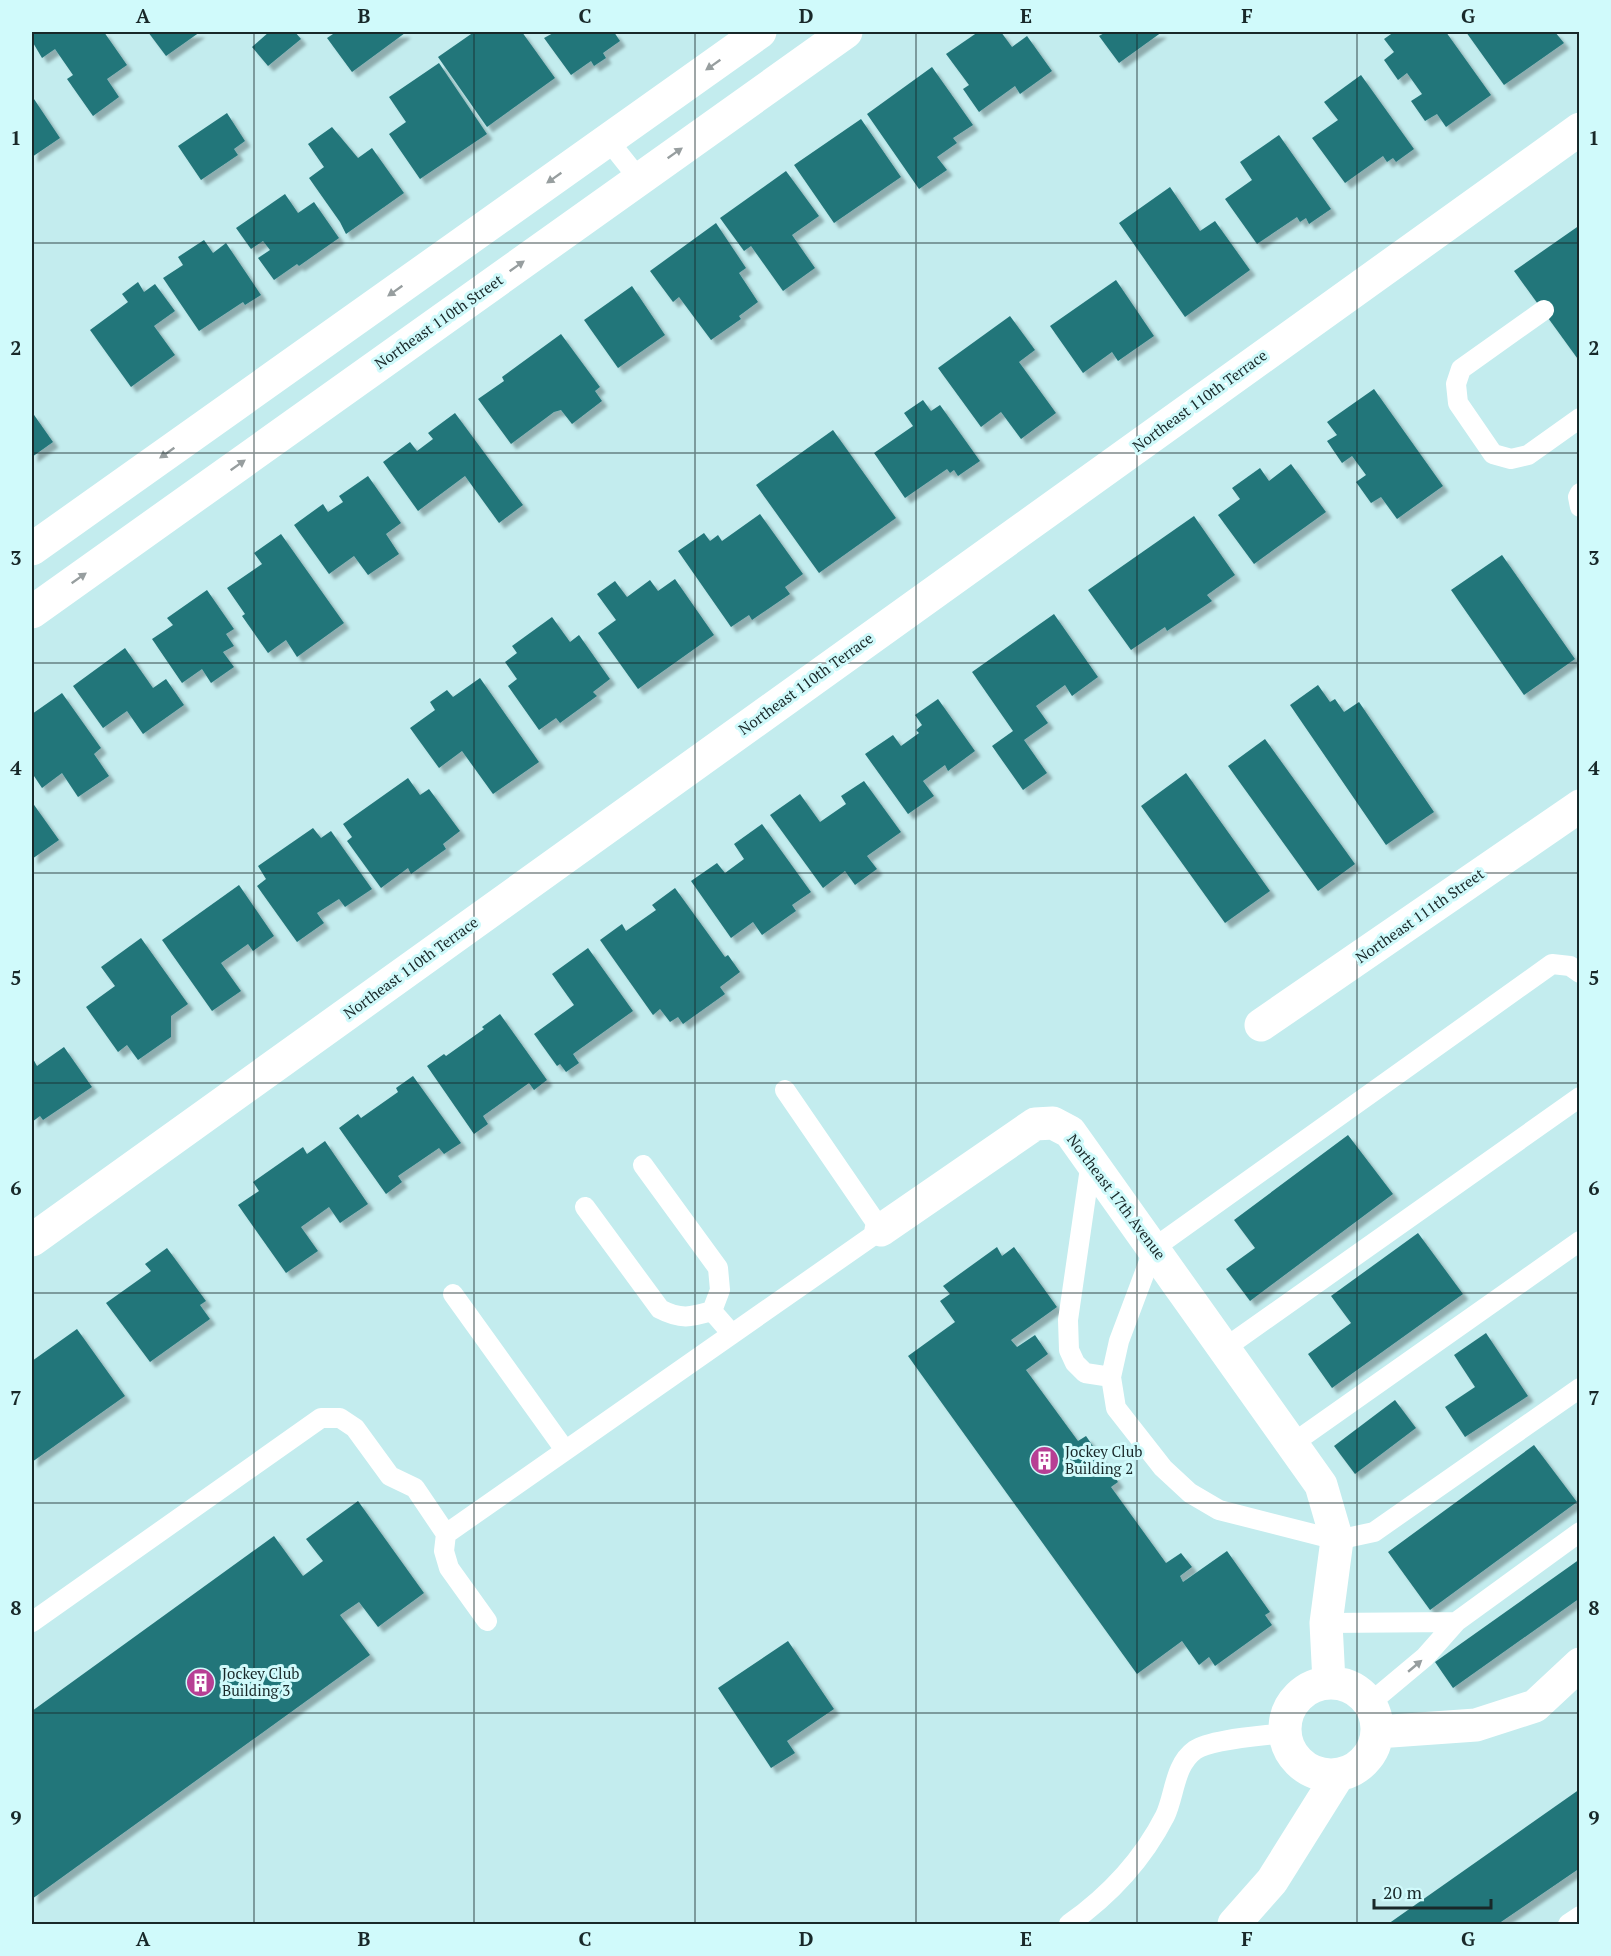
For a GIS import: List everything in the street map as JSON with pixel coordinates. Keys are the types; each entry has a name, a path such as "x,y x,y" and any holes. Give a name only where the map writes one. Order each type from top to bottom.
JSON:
{"street":[{"path":"32,549 760,32"},
{"name":"Northeast 110th Street","path":"32,612 846,32"},
{"name":"Northeast 110th Terrace","path":"32,1240 1580,129"},
{"name":"Northeast 111th Street","path":"1261,1025 1580,806"},
{"name":"Northeast 17th Avenue","path":"881,1230 1035,1124 1053,1123 1070,1132 1322,1485 1337,1539"},
{"path":"1329,1682 1326,1623 1337,1539"},
{"path":"1373,1718 1476,1725 1535,1706 1580,1664"},
{"path":"1329,1682 1345,1684 1359,1692 1373,1718 1374,1747 1365,1760 1353,1769 1339,1774 1324,1775 1309,1770 1296,1761 1288,1748 1284,1733 1285,1719 1291,1704 1301,1693 1314,1685 1329,1682"},
{"path":"1234,1924 1272,1881 1339,1774"}],"lane":[{"path":"608,140 639,179"},
{"path":"1544,310 1461,369 1456,384 1458,403 1493,454 1511,459 1528,455 1580,418"},
{"path":"1580,493 1578,497 1580,507"},
{"path":"1580,973 1570,966 1552,964 1154,1248 1119,1341 1111,1377 1116,1407 1163,1468 1190,1493 1219,1510 1337,1539 1374,1532 1580,1388"},
{"path":"446,1534 881,1230 785,1090"},
{"path":"1225,1348 1580,1097"},
{"path":"1091,1161 1068,1320 1069,1350 1075,1363 1085,1373 1111,1377"},
{"path":"643,1165 718,1268 720,1290 712,1311"},
{"path":"585,1207 660,1309 674,1317 691,1317 712,1311"},
{"path":"1292,1444 1580,1241"},
{"path":"453,1294 565,1450"},
{"path":"712,1311 732,1334"},
{"path":"32,1622 321,1418 340,1418 355,1428 390,1476 415,1488 446,1534 444,1551 449,1568 487,1621"},
{"path":"1373,1718 1456,1622 1580,1532"},
{"path":"1326,1623 1456,1622"},
{"path":"1069,1924 1095,1906 1135,1865 1166,1815 1181,1766 1194,1750 1210,1744 1284,1733"},
{"path":"1568,1924 1580,1916"}],"building":[{"path":"32,32 104,32 127,65 107,79 119,97 93,116 67,79 73,75 55,49 42,58 32,41"},
{"path":"148,32 200,32 166,56"},
{"path":"269,32 295,32 301,39 268,66 252,47"},
{"path":"336,32 405,33 352,72 327,38"},
{"path":"474,32 522,32 555,78 487,127 438,57"},
{"path":"555,32 614,32 620,41 603,53 606,58 594,66 591,61 571,75 544,38"},
{"path":"978,32 1001,32 1012,47 1027,36 1052,71 1020,94 1015,86 979,112 963,89 969,85 946,54"},
{"path":"1106,32 1162,32 1119,63 1099,36"},
{"path":"1394,32 1446,32 1491,95 1446,127 1437,114 1425,121 1411,101 1422,94 1407,73 1398,80 1384,60 1394,52 1384,39"},
{"path":"1466,32 1555,32 1564,43 1504,85"},
{"path":"439,63 487,134 420,179 389,134 406,122 389,97"},
{"path":"932,67 973,125 953,138 957,143 937,157 947,170 919,189 867,114"},
{"path":"1361,75 1414,149 1396,162 1393,158 1387,162 1383,156 1345,183 1312,138 1338,120 1324,102"},
{"path":"32,96 60,138 32,157"},
{"path":"227,113 245,141 234,149 238,155 201,180 178,146"},
{"path":"861,119 901,177 834,223 794,165"},
{"path":"332,127 358,158 372,148 404,193 346,234 309,178 324,167 308,144"},
{"path":"1279,135 1331,209 1309,224 1306,218 1300,222 1297,217 1257,244 1225,199 1252,180 1240,162"},
{"path":"786,171 819,216 792,235 815,268 783,291 751,246 744,251 720,218"},
{"path":"1170,187 1200,231 1215,221 1250,270 1185,317 1119,223"},
{"path":"285,194 298,213 314,202 339,238 299,266 297,264 274,280 258,258 270,250 263,241 251,249 236,228"},
{"path":"716,223 746,268 739,273 758,302 739,316 741,319 711,340 679,297 673,302 650,271"},
{"path":"1580,225 1580,362 1514,271"},
{"path":"204,240 213,253 226,243 261,295 245,305 243,302 199,331 163,278 183,265 178,257"},
{"path":"1116,280 1154,336 1118,361 1112,352 1083,373 1050,326"},
{"path":"138,282 144,292 155,284 175,311 154,326 175,355 131,387 90,330 128,302 122,294"},
{"path":"632,286 665,335 618,368 584,320"},
{"path":"1010,316 1035,350 1019,362 1056,413 1021,439 1001,412 981,427 938,368"},
{"path":"561,334 600,387 595,391 602,401 572,424 561,410 554,412 511,444 478,399 504,381 502,377"},
{"path":"1374,389 1443,486 1397,519 1381,497 1371,503 1356,482 1366,475 1352,456 1342,463 1327,441 1337,435 1327,422"},
{"path":"923,400 931,411 940,405 980,461 958,476 954,470 950,473 947,469 905,498 874,453 913,426 904,413"},
{"path":"32,412 53,442 32,457"},
{"path":"455,413 523,505 499,523 465,476 418,511 383,462 410,442 417,451 433,439 428,433"},
{"path":"833,430 896,518 819,573 756,485"},
{"path":"1291,464 1326,512 1254,564 1218,515 1240,499 1232,488 1260,468 1269,481"},
{"path":"368,476 401,523 386,534 399,554 368,575 354,556 329,574 294,525 323,504 328,512 343,502 339,496"},
{"path":"760,514 803,574 785,587 790,594 752,620 749,615 731,627 678,551 704,533 710,541 718,535 722,541"},
{"path":"1194,516 1235,575 1207,595 1212,601 1167,631 1165,627 1131,650 1088,590"},
{"path":"281,534 344,623 297,657 286,640 268,653 242,616 245,614 227,588 262,564 254,553"},
{"path":"1502,555 1575,659 1524,695 1451,590"},
{"path":"675,579 714,635 638,689 598,633 616,620 597,594 615,581 627,597 650,580 658,591"},
{"path":"207,590 234,629 226,634 234,646 223,652 234,667 211,683 202,669 182,683 152,639 173,625 167,618"},
{"path":"1054,614 1098,677 1072,696 1065,685 1036,706 1048,723 1024,740 1047,773 1023,790 992,746 1013,731 972,672"},
{"path":"552,617 570,642 579,635 610,679 593,692 597,696 560,723 556,718 539,730 508,686 517,679 505,662 517,653 512,646"},
{"path":"125,648 153,688 166,679 184,705 143,734 127,711 103,728 73,686"},
{"path":"480,678 539,762 493,794 462,751 439,768 410,728 435,710 430,702 447,690 453,697"},
{"path":"1318,685 1330,702 1335,699 1344,712 1359,702 1434,812 1386,845 1290,705"},
{"path":"62,693 101,748 94,754 109,776 78,797 62,773 42,788 32,773 32,714"},
{"path":"938,699 975,751 948,771 945,765 923,781 934,796 908,814 865,754 893,735 901,746 919,733 916,730 922,725 915,715"},
{"path":"1265,739 1355,864 1318,891 1228,766"},
{"path":"1186,773 1270,891 1225,923 1141,806"},
{"path":"408,778 420,795 429,789 460,831 443,844 446,849 411,874 408,868 381,888 347,841 352,837 343,824"},
{"path":"864,781 901,832 867,856 877,869 855,885 845,871 823,888 770,815 800,794 820,822 846,804 841,796"},
{"path":"32,802 59,840 32,859"},
{"path":"762,824 811,892 792,905 796,911 762,935 753,922 731,938 691,881 717,863 725,873 744,859 734,844"},
{"path":"313,828 321,838 331,831 372,889 345,907 339,899 317,913 324,923 297,942 257,886 266,879 258,866"},
{"path":"239,885 274,936 253,951 248,944 221,963 241,991 212,1011 162,940"},
{"path":"675,888 725,957 728,955 740,972 720,987 725,994 683,1024 678,1017 670,1022 660,1009 653,1015 600,940 622,924 626,931 656,910 652,905"},
{"path":"141,938 188,1004 171,1016 171,1037 138,1060 127,1045 118,1052 86,1007 115,986 101,967"},
{"path":"588,948 633,1011 573,1054 579,1063 566,1072 560,1064 557,1066 534,1034 574,1005 552,974"},
{"path":"500,1014 547,1080 534,1090 529,1083 483,1116 488,1124 474,1134 427,1066 444,1054 446,1056 484,1029 482,1027"},
{"path":"64,1047 92,1087 43,1120 40,1116 32,1122 32,1057 37,1066"},
{"path":"413,1076 461,1143 444,1154 439,1148 398,1176 402,1182 386,1194 339,1128 358,1114 361,1118 398,1092 396,1088"},
{"path":"1348,1135 1393,1194 1250,1301 1226,1269 1255,1248 1234,1220"},
{"path":"325,1141 368,1204 340,1223 329,1207 301,1227 318,1251 286,1273 238,1205 259,1191 253,1182 303,1147 307,1154"},
{"path":"1418,1233 1463,1294 1332,1388 1308,1354 1351,1323 1331,1296"},
{"name":"Jockey Club Building 2","path":"997,1247 1002,1256 1014,1247 1057,1307 1011,1340 1017,1347 1035,1335 1048,1354 1026,1370 1078,1441 1086,1436 1118,1482 1111,1487 1166,1563 1181,1553 1192,1567 1180,1576 1183,1582 1227,1551 1270,1612 1265,1615 1272,1625 1215,1666 1209,1657 1199,1665 1182,1641 1137,1674 908,1356 955,1322 940,1301 950,1294 943,1286"},
{"path":"167,1248 206,1301 200,1305 210,1319 150,1362 106,1303 151,1271 145,1264"},
{"path":"77,1329 125,1396 32,1462 32,1361"},
{"path":"1486,1333 1528,1396 1465,1437 1445,1407 1475,1387 1454,1355"},
{"path":"1395,1400 1416,1428 1355,1474 1334,1446"},
{"path":"1534,1445 1577,1502 1430,1610 1388,1552"},
{"name":"Jockey Club Building 3","path":"358,1501 424,1593 378,1627 359,1602 340,1615 370,1655 32,1899 32,1711 274,1536 303,1576 323,1561 306,1539"},
{"path":"1580,1559 1580,1598 1453,1688 1435,1662"},
{"path":"788,1641 834,1709 787,1741 795,1753 771,1768 718,1688"},
{"path":"1580,1789 1580,1868 1498,1924 1388,1924"}],"place":[{"name":"Jockey Club Building 2","path":"1044,1461"},
{"name":"Jockey Club Building 3","path":"201,1683"}]}
